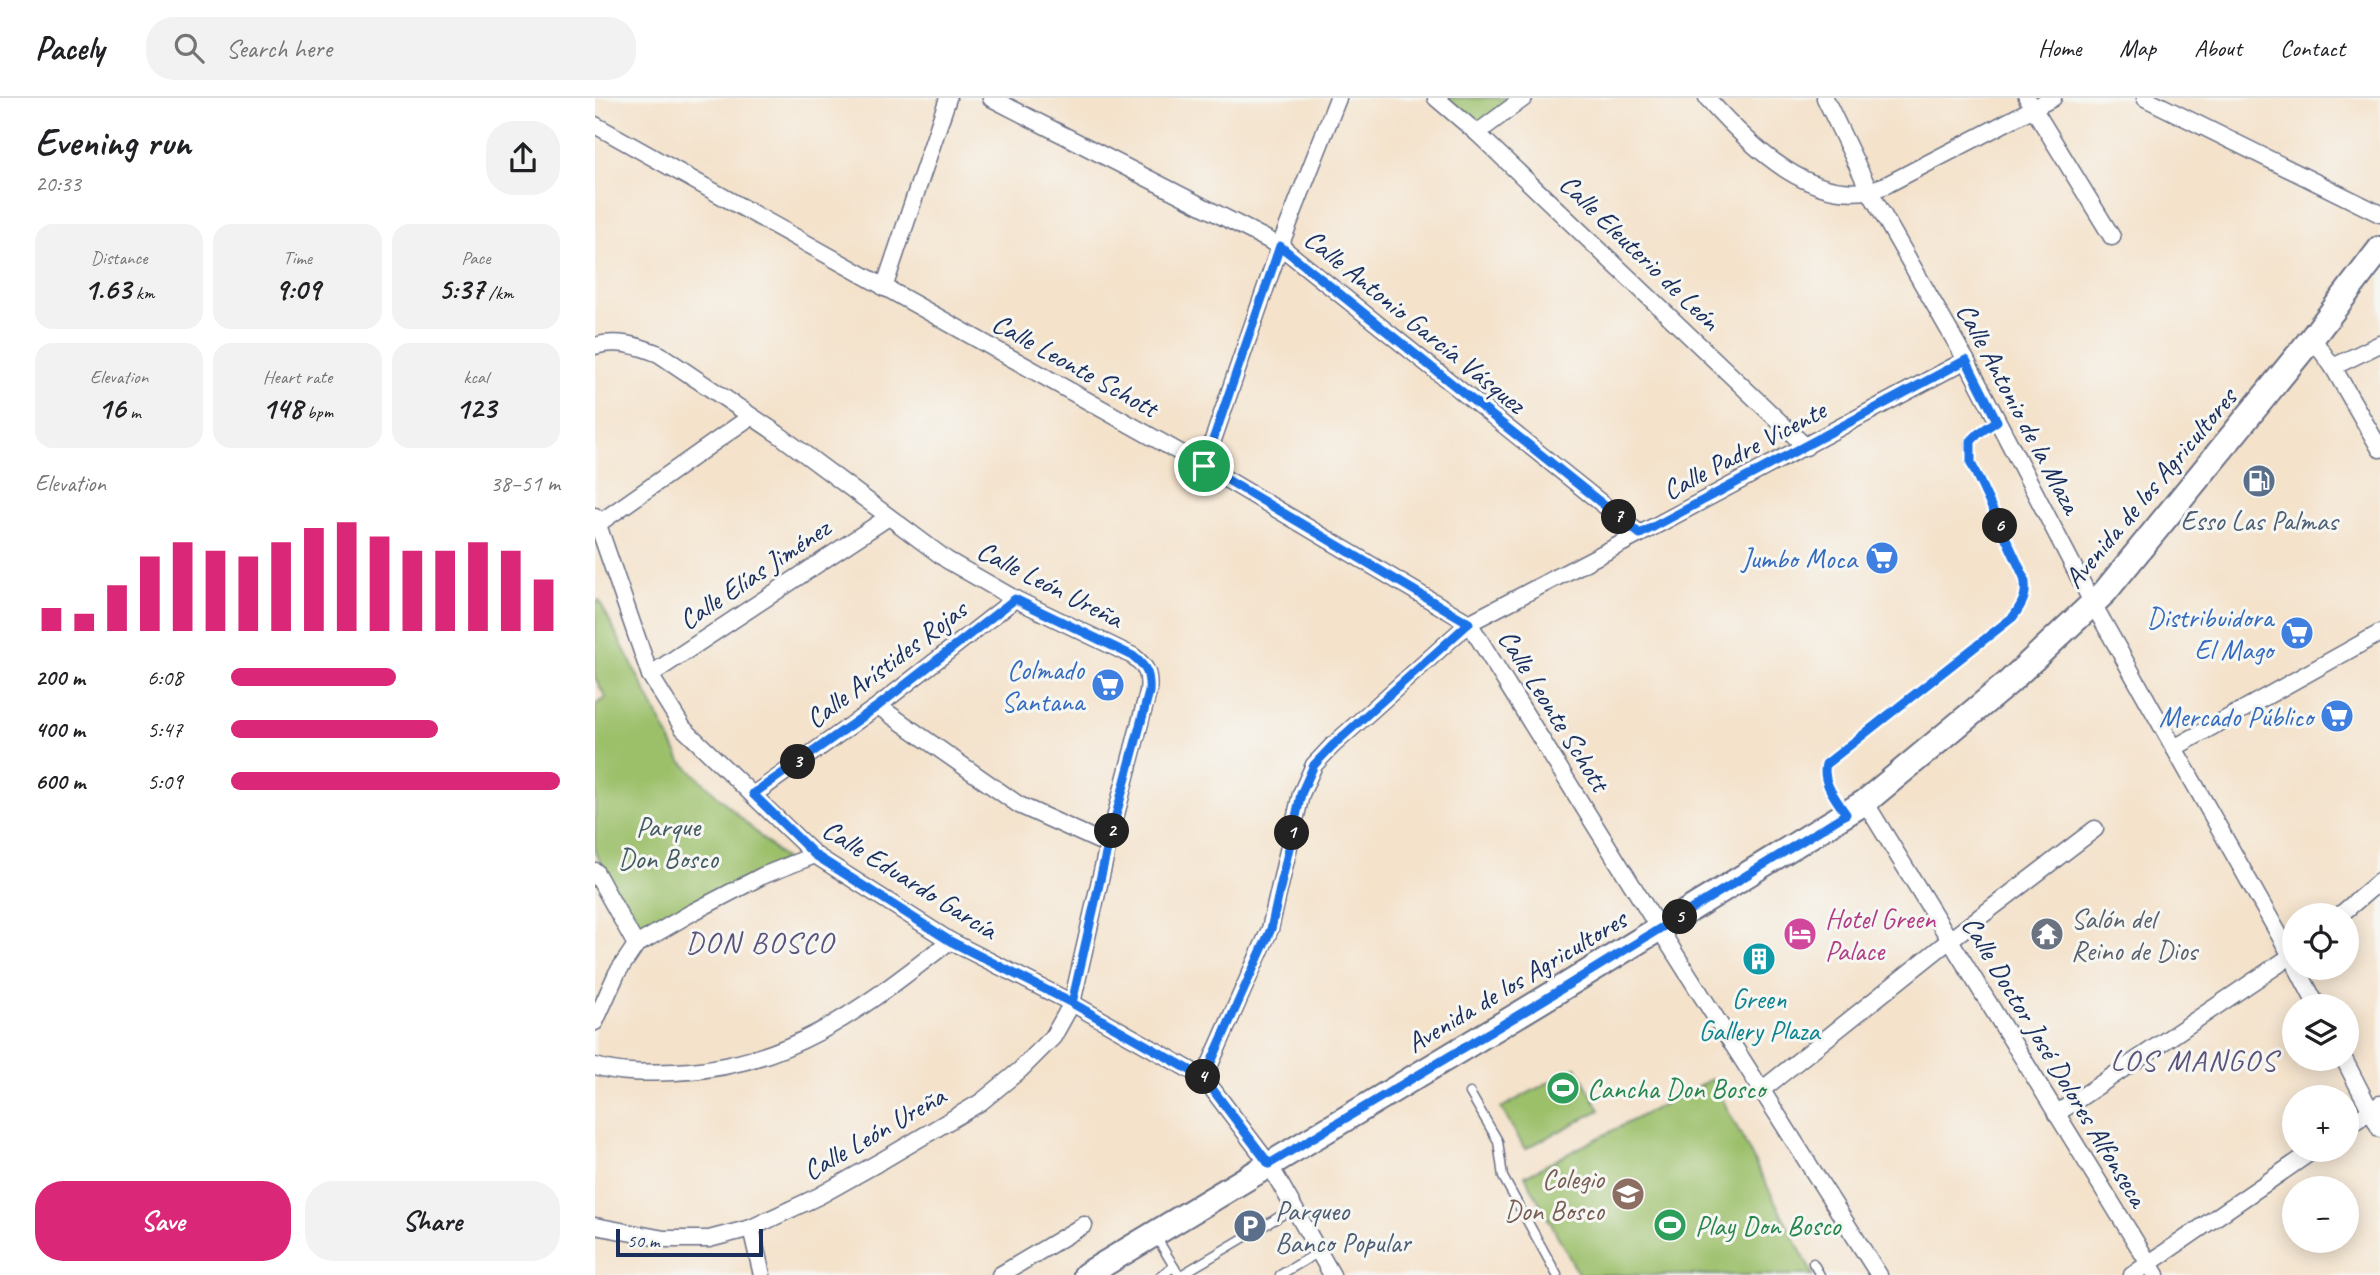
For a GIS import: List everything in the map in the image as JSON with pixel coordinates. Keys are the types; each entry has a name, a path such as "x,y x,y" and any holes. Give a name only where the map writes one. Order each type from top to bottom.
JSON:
{"main road":[{"name":"Avenida de los Agricultores","path":"1098,1272 1154,1234 1660,930 1855,808 2008,683 2093,604 2312,338 2380,249"}],"street":[{"path":"884,288 948,98"},
{"name":"Calle Antonio García Vásquez","path":"991,98 1280,246 1640,534"},
{"path":"1204,466 1280,246 1338,98"},
{"name":"Calle Eleuterio de León","path":"1436,98 1806,447"},
{"path":"1477,134 1524,98"},
{"path":"1707,98 1740,135 1763,154 1802,178 1837,191 1852,193 1870,192 2030,104 2053,98"},
{"name":"Calle Antonio de la Maza","path":"1825,98 1870,192 1966,360 2093,604 2282,939"},
{"path":"2145,98 2380,214"},
{"path":"2030,104 2112,237"},
{"name":"Calle Leonte Schott","path":"595,125 1204,466 1469,623 1879,1275"},
{"path":"2312,338 2333,368 2380,449"},
{"path":"2333,368 2380,344"},
{"name":"Calle León Ureña","path":"595,346 641,346 659,354 778,434 887,518 947,560 1015,599 1133,656 1145,666 1150,678 1149,692 1108,845 1072,1003 1053,1037 981,1102 819,1196 751,1227 709,1238 664,1239 595,1226"},
{"name":"Calle Padre Vicente","path":"1204,1078 1271,929 1301,794 1314,765 1332,746 1469,623 1966,360"},
{"path":"596,522 750,417"},
{"name":"Calle Elías Jiménez","path":"650,675 887,518"},
{"name":"Calle Eduardo García","path":"596,522 650,675 683,728 815,855 950,941 1072,1003 1204,1078 1269,1164 1332,1275"},
{"name":"Calle Arístides Rojas","path":"753,794 878,706 1015,599"},
{"path":"2174,748 2380,634"},
{"path":"878,706 1019,804 1108,845"},
{"name":"Calle Doctor José Dolores Alfonseca","path":"1855,808 1951,939 2152,1269"},
{"path":"1763,1089 1951,939 2095,829"},
{"path":"595,1022 617,973 636,945 762,876 815,855"},
{"path":"595,871 636,945"},
{"path":"2354,903 2380,881"},
{"path":"595,1066 614,1072 644,1074 686,1072 767,1056 841,1021 876,998 950,941"},
{"path":"2056,1114 2282,968"},
{"path":"2352,1071 2375,1107 2380,1129"},
{"path":"2359,1118 2375,1107"},
{"path":"2132,1275 2152,1269 2297,1162"},
{"path":"1000,1275 1084,1225"},
{"path":"751,1227 762,1275"}],"lane":[{"path":"1855,808 1827,783 1823,773 1826,764 2013,617 2022,604 2027,590 2024,577 1971,463 1971,441 1997,421"},
{"path":"1470,1093 1498,1140 1503,1177 1557,1275"},
{"path":"1161,1275 1178,1272 1294,1208"},
{"path":"1154,1234 1178,1272"},
{"path":"1280,1275 1319,1252"},
{"path":"1813,1263 1820,1275"}],"green space":[{"path":"1439,98 1522,98 1477,133"},
{"name":"Parque Don Bosco","path":"599,600 681,761 785,860 639,931 595,852 595,705 606,698 595,678 595,603"},
{"name":"Cancha Don Bosco","path":"1576,1067 1600,1110 1525,1149 1501,1108"},
{"name":"Play Don Bosco","path":"1712,1079 1813,1275 1579,1275 1525,1176"}],"place":[{"name":"Esso Las Palmas","path":"2259,481"},
{"name":"Jumbo Moca","path":"1882,558"},
{"name":"Distribuidora El Mago","path":"2297,633"},
{"name":"Colmado Santana","path":"1108,685"},
{"name":"Mercado Público","path":"2337,716"},
{"name":"Hotel Green Palace","path":"1800,934"},
{"name":"Salón del Reino de Dios","path":"2047,934"},
{"name":"Green Gallery Plaza","path":"1759,959"},
{"name":"Cancha Don Bosco","path":"1563,1088"},
{"name":"Colegio Don Bosco","path":"1628,1194"},
{"name":"Play Don Bosco","path":"1670,1225"},
{"name":"Parqueo Banco Popular","path":"1250,1226"}],"district":[{"name":"DON BOSCO","path":"760,942"},
{"name":"LOS MANGOS","path":"2194,1060"}],"route":[{"path":"1204,466 1280,246 1640,534 1966,360 1997,421 1971,441 1971,463 2024,577 2027,590 2013,617 1826,764 1823,773 1827,783 1846,814 1660,930 1269,1164 1204,1078 1138,1041 1072,1003 950,941 815,855 753,794 878,706 1015,599 1133,656 1145,666 1150,678 1149,692 1108,845 1072,1003 1204,1078 1271,929 1301,794 1314,765 1469,623 1204,466"}]}
